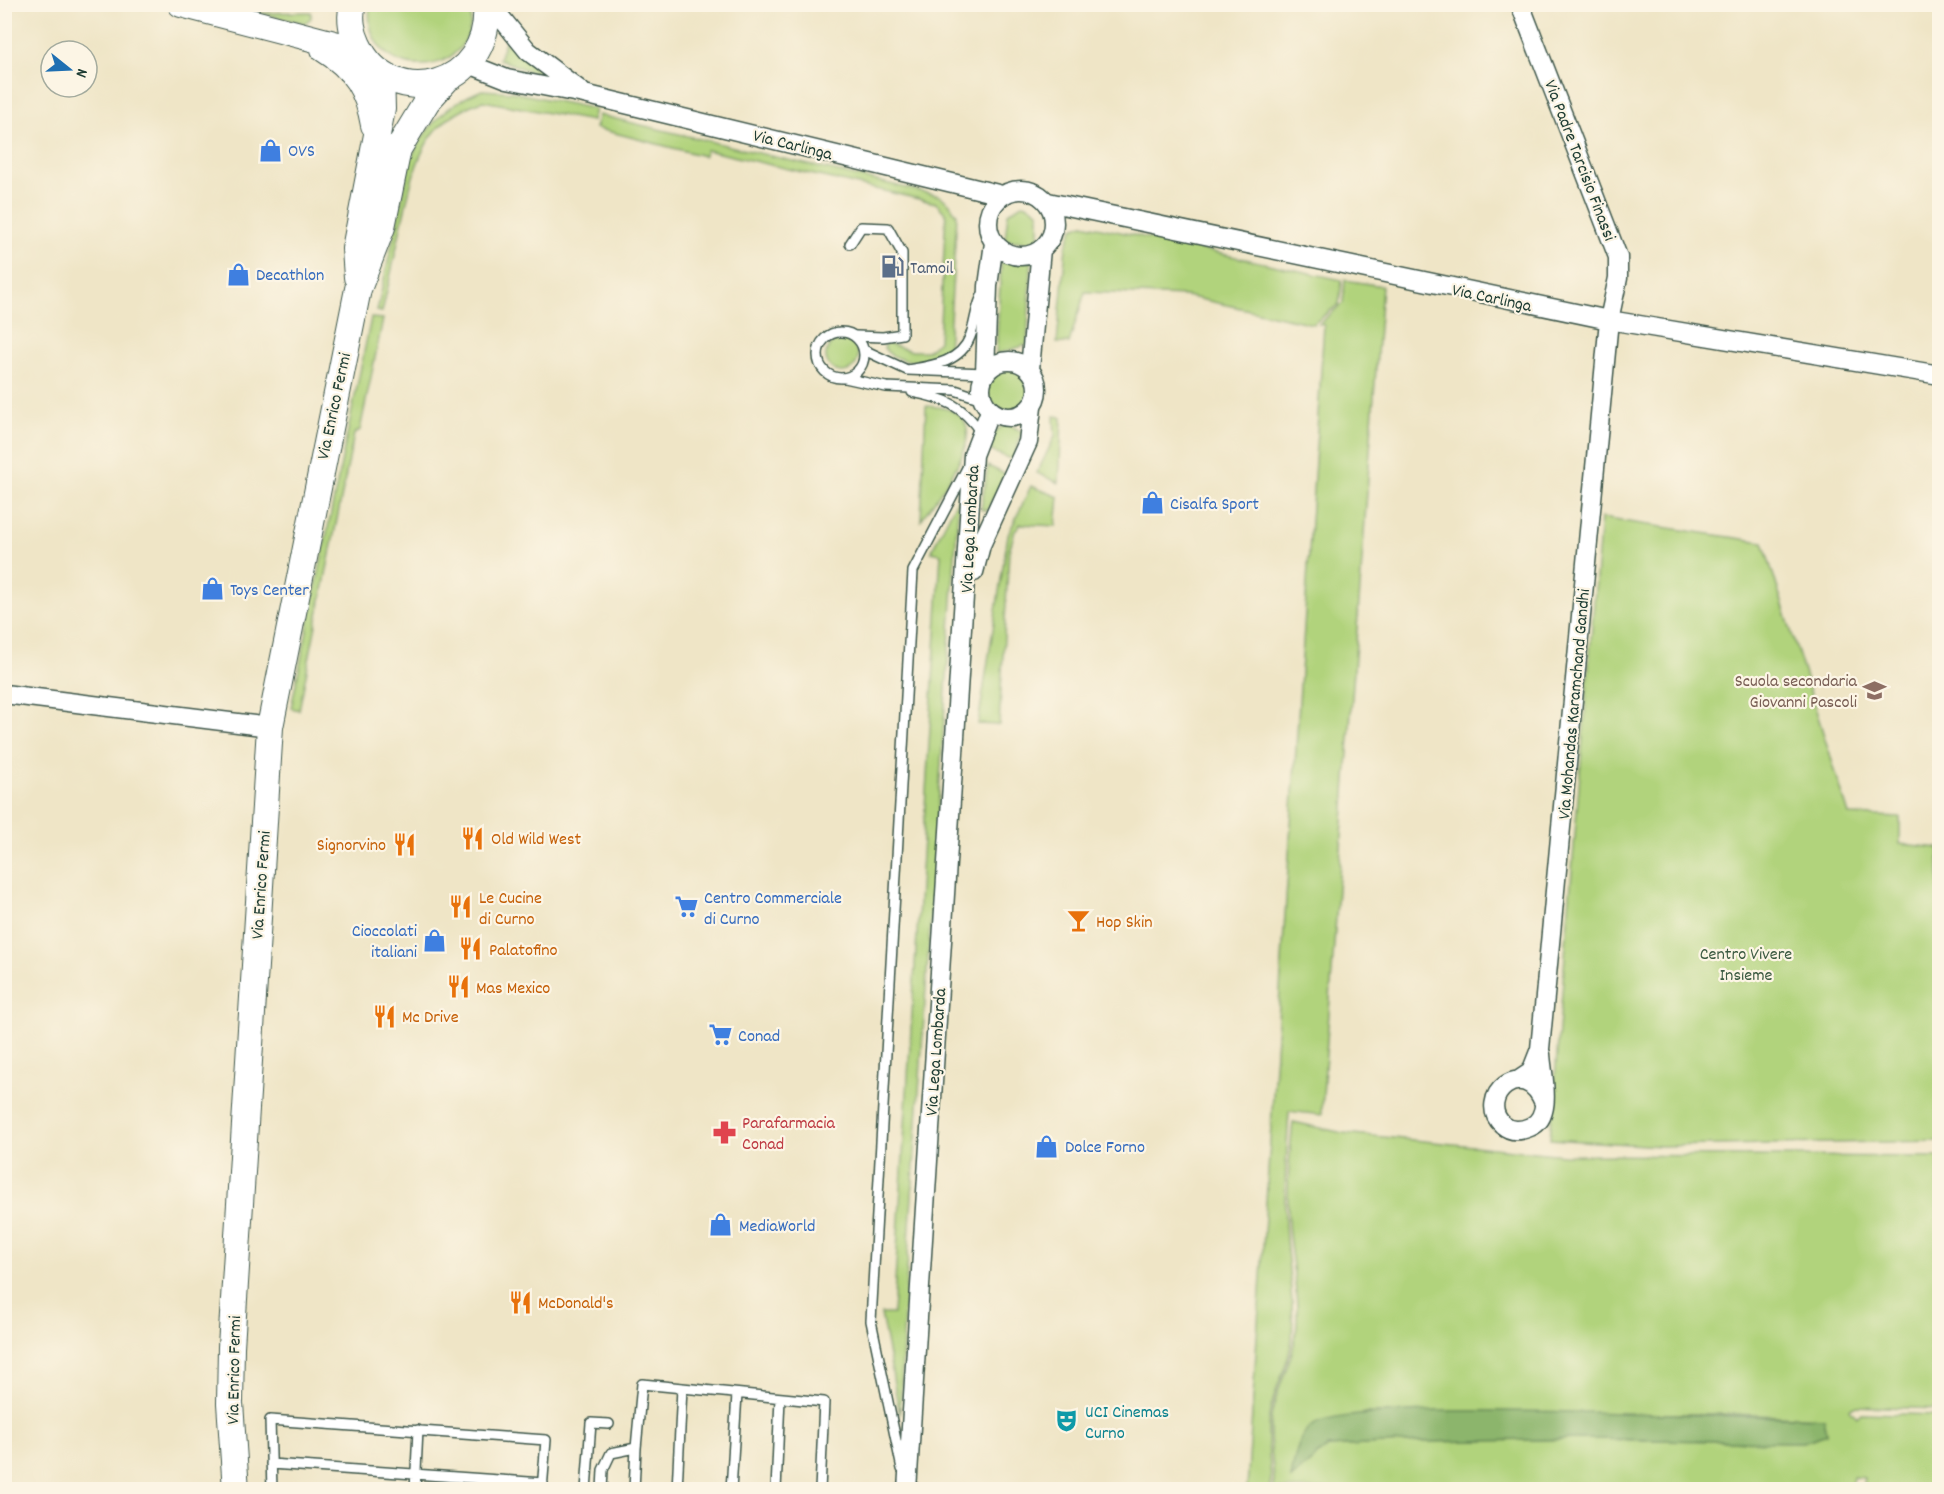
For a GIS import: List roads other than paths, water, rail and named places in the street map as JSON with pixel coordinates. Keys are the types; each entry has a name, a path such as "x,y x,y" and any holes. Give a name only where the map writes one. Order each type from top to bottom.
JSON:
{"street":[{"name":"Via Carlinga","path":"182,5 202,4"},
{"path":"353,4 353,35 372,65"},
{"name":"Via Carlinga","path":"182,5 342,46 372,65 412,85 446,80 469,64 482,45 488,22 488,4"},
{"name":"Via Carlinga","path":"488,4 528,51 584,94"},
{"name":"Via Padre Tarcisio Finassi","path":"1520,4 1618,257 1618,278 1609,320"},
{"name":"Via Carlinga","path":"306,38 344,61 360,82 372,112 377,141"},
{"name":"Via Carlinga","path":"469,64 507,79 584,94 1002,195 1021,189 1040,195 1047,202 1609,320 1940,375"},
{"name":"Via Enrico Fermi","path":"358,289 355,249 382,109 372,65"},
{"name":"Via Enrico Fermi","path":"236,1490 230,1403 231,1347 270,727 358,289 382,227 398,148 427,102 446,80"},
{"path":"1002,195 989,212 988,223 994,243 1011,255 1032,254 1041,249 1053,232 1054,222 1047,202"},
{"name":"Via Lega Lombarda","path":"907,1490 973,456 981,433 986,405 982,381 985,373 988,286 994,243"},
{"name":"Via Lega Lombarda","path":"964,615 981,545 1028,442 1032,407 1038,392 1030,369 1041,249"},
{"name":"Via Mohandas Karamchand Gandhi","path":"1544,1103 1542,1116 1534,1125 1520,1131 1506,1127 1497,1118 1494,1102 1499,1090 1509,1082 1519,1080 1531,1072 1540,1049 1609,320"},
{"path":"985,373 998,363 1006,361 1015,361 1030,369"},
{"path":"986,405 998,416 1016,417 1032,407"},
{"path":"4,694 270,727"},
{"path":"1540,1049 1544,1103"},
{"path":"1519,1080 1530,1083 1539,1090 1544,1103"}],"lane":[{"path":"850,244 861,227 888,228 902,253 902,334 883,338 856,336 842,331 827,335 819,346 818,358 823,370 833,377 943,399 970,416 981,433"},
{"path":"907,370 958,357 970,338 977,304 988,286"},
{"path":"845,378 857,373 864,362 864,350 856,336"},
{"path":"864,350 907,370 985,373"},
{"path":"886,387 955,390 986,405"},
{"path":"907,1490 871,1321 913,571 973,456"},
{"path":"634,1490 642,1384 824,1402 820,1490"},
{"path":"677,1490 682,1388"},
{"path":"731,1490 737,1394"},
{"path":"776,1490 780,1398"},
{"path":"271,1464 543,1486 546,1440 270,1420 271,1464 272,1490"},
{"path":"586,1490 591,1423 609,1424"},
{"path":"415,1490 418,1430"},
{"path":"602,1490 603,1470 610,1453 636,1448"}],"place":[{"name":"OVS","path":"270,150"},
{"name":"Tamoil","path":"892,267"},
{"name":"Decathlon","path":"238,274"},
{"name":"Cisalfa Sport","path":"1152,503"},
{"name":"Toys Center","path":"212,589"},
{"name":"Scuola secondaria Giovanni Pascoli","path":"1875,690"},
{"name":"Old Wild West","path":"473,838"},
{"name":"Signorvino","path":"404,844"},
{"name":"Le Cucine di Curno","path":"461,907"},
{"name":"Centro Commerciale di Curno","path":"686,907"},
{"name":"Hop Skin","path":"1078,921"},
{"name":"Cioccolati italiani","path":"435,940"},
{"name":"Palatofino","path":"471,949"},
{"name":"Mas Mexico","path":"458,987"},
{"name":"Mc Drive","path":"384,1016"},
{"name":"Conad","path":"720,1035"},
{"name":"Parafarmacia Conad","path":"724,1132"},
{"name":"Dolce Forno","path":"1047,1146"},
{"name":"MediaWorld","path":"721,1225"},
{"name":"McDonald's","path":"520,1302"},
{"name":"UCI Cinemas Curno","path":"1067,1421"}],"park label":[{"name":"Centro Vivere Insieme","path":"1746,963"}]}
